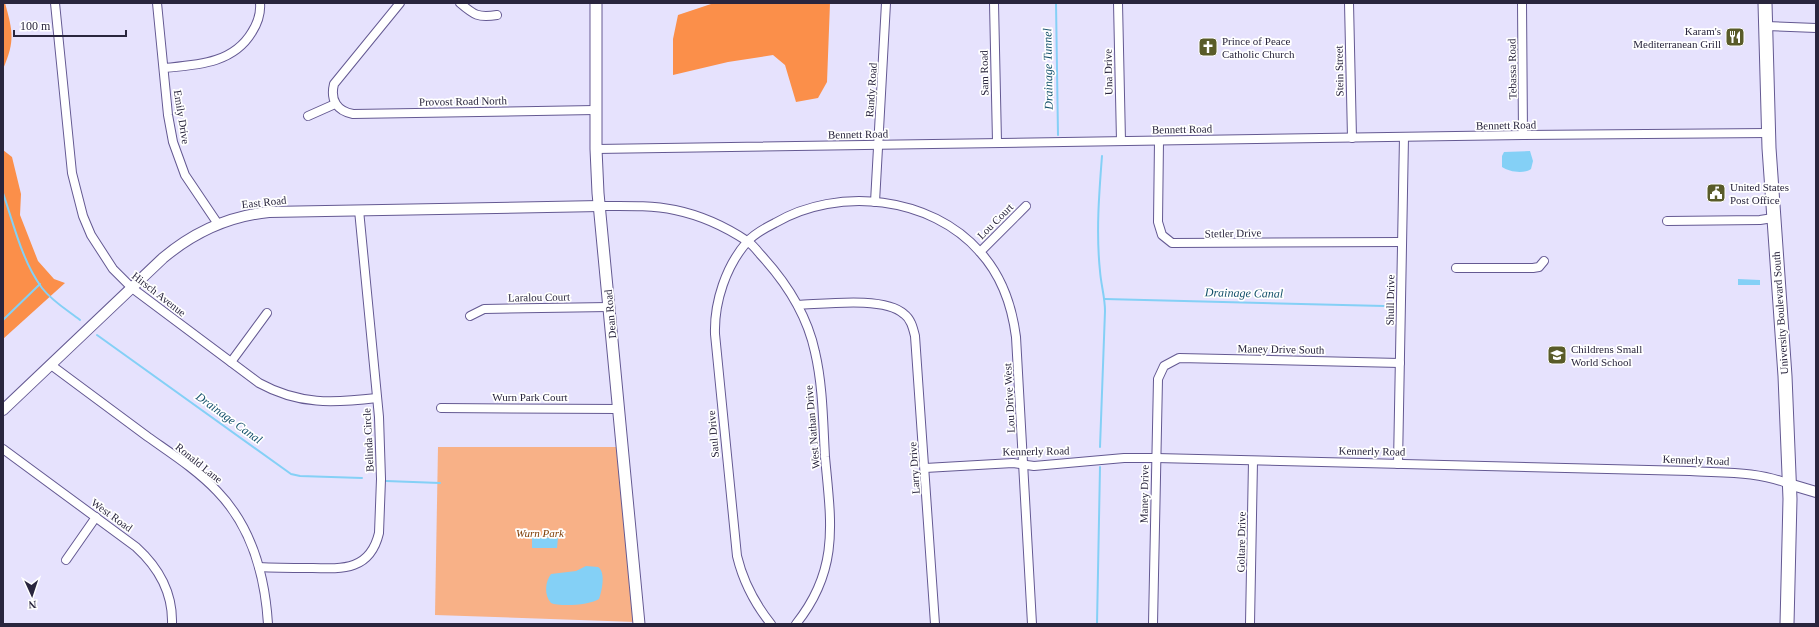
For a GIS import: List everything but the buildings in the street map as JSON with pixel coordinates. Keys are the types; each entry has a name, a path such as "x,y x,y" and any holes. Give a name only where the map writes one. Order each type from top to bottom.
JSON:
{"main road":[{"name":"Dean Road","path":"596,3 596,149 609,307 639,624"},
{"name":"University Boulevard South","path":"1765,3 1768,134 1785,376 1789,484 1787,624"}],"street":[{"name":"Hirsch Avenue","path":"54,3 72,173 76,195 83,216 102,253 113,269 132,288 264,386 297,398 337,402 377,398"},
{"name":"Emily Drive","path":"157,3 170,127 178,157 193,187 218,224"},
{"path":"164,68 216,61 235,51 249,37 255,28 259,18 260,3"},
{"path":"308,116 335,104 332,91 334,84 400,3"},
{"path":"460,3 474,15 483,17 497,15"},
{"name":"Randy Road","path":"875,202 886,3"},
{"name":"Sam Road","path":"994,3 997,142"},
{"name":"Una Drive","path":"1118,3 1121,141"},
{"name":"Stein Street","path":"1349,3 1352,138"},
{"name":"Tebassa Road","path":"1522,3 1523,135"},
{"path":"1766,26 1816,28"},
{"name":"Provost Road North","path":"335,104 340,110 353,114 596,110"},
{"name":"Bennett Road","path":"596,149 1523,135 1768,134"},
{"name":"Shull Drive","path":"1398,464 1404,137"},
{"name":"Stetler Drive","path":"1159,141 1158,222 1162,235 1172,243 1402,242"},
{"name":"Lou Drive West","path":"748,241 783,218 814,206 847,202 875,202 902,206 938,219 965,237 980,252 1004,290 1013,317 1024,464 1032,624"},
{"name":"East Road","path":"3,410 176,248 189,238 218,224 240,216 269,212 600,206"},
{"name":"West Nathan Drive","path":"600,206 640,206 676,210 714,224 748,241 766,260 794,296 811,335 818,366 831,527 830,552 823,578 809,606 796,624"},
{"name":"Lou Court","path":"980,252 1026,206"},
{"name":"Belinda Circle","path":"259,567 345,568 360,562 373,550 379,533 381,478 377,398 359,210"},
{"path":"1667,221 1760,220 1773,218"},
{"name":"Saul Drive","path":"748,241 739,253 721,290 715,320 715,334 737,556 747,584 756,602 771,624"},
{"path":"1456,268 1533,268 1539,267 1544,261"},
{"name":"Larry Drive","path":"798,305 879,303 891,305 904,314 912,325 915,336 935,624"},
{"name":"Laralou Court","path":"470,316 484,309 609,307"},
{"path":"231,362 267,313"},
{"name":"Maney Drive South","path":"1164,366 1179,358 1400,364"},
{"name":"Ronald Lane","path":"51,365 194,470 218,492 243,527 259,567 264,587 268,624"},
{"name":"Maney Drive","path":"1153,624 1158,379 1164,366"},
{"name":"Wurn Park Court","path":"441,408 619,408"},
{"name":"West Road","path":"3,449 136,547 153,565 162,580 170,599 172,624"},
{"name":"Kennerly Road","path":"925,468 1013,463 1034,466 1124,458 1398,464 1727,473 1774,477 1789,484 1816,492"},
{"name":"Goltare Drive","path":"1250,624 1253,461"},
{"path":"66,560 96,517"}],"green space":[{"name":"Wurn Park","path":"438,447 618,447 636,622 435,615"}],"shaded area":[{"path":"3,3 5,3 8,13 12,36 10,51 3,69"},
{"path":"714,3 830,3 827,82 818,98 796,102 785,65 773,55 728,62 673,75 673,39 678,15"},
{"path":"3,150 12,157 21,194 20,215 38,261 54,279 65,283 3,339"}],"water":[{"path":"1530,151 1533,161 1531,169 1528,171 1516,172 1502,167 1502,156 1504,152"},
{"path":"1738,279 1760,280 1760,285 1738,285"},
{"path":"532,537 558,538 557,548 532,548"},
{"path":"586,566 598,567 602,573 602,587 599,599 589,603 575,605 551,603 547,596 546,588 547,581 551,574 576,571"}],"waterway":[{"name":"Drainage Tunnel","path":"1056,3 1058,135"},
{"name":"Drainage Canal","path":"1100,447 1105,311 1098,242 1102,156"},
{"name":"Drainage Canal","path":"3,193 19,242 35,277 50,297 80,320"},
{"path":"3,320 40,284"},
{"name":"Drainage Canal","path":"1105,299 1384,306"},
{"name":"Drainage Canal","path":"97,335 291,474 300,476 362,478"},
{"name":"Drainage Canal","path":"1097,624 1100,467"},
{"path":"386,481 440,483"}],"place":[{"name":"Karam's Mediterranean Grill","path":"1735,37"},
{"name":"Prince of Peace Catholic Church","path":"1208,47"},
{"name":"United States Post Office","path":"1716,193"},
{"name":"Childrens Small World School","path":"1557,355"}]}
